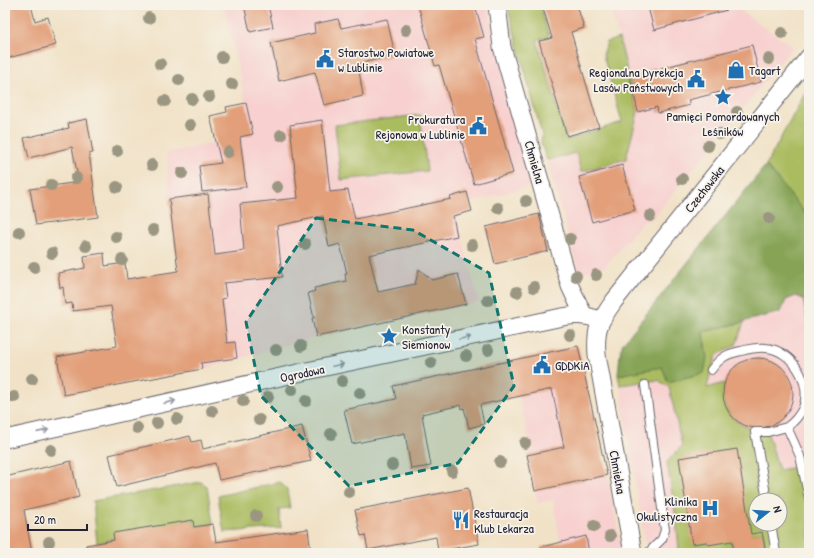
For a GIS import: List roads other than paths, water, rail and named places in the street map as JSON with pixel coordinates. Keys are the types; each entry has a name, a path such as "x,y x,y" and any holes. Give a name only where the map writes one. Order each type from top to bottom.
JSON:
{"street":[{"name":"Chmielna","path":"497,5 502,47 570,286 592,319 596,336 597,355 633,553"},
{"name":"Czechowska","path":"592,319 614,301 809,58"},
{"name":"Ogrodowa","path":"5,440 510,328 566,317 592,319"}],"lane":[{"path":"711,370 723,357 752,348 767,348 783,354 794,362 802,378 805,396 803,408 795,421 787,427 768,432 755,432 766,492"},
{"path":"645,385 665,530 662,539 648,553"},
{"path":"787,427 800,456 809,499"},
{"path":"772,532 776,553"}],"place":[{"name":"Starostwo Powiatowe w Lublinie","path":"325,59"},
{"name":"Tagart","path":"736,70"},
{"name":"Regionalna Dyrekcja Lasów Państwowych","path":"696,79"},
{"name":"Pamięci Pomordowanych Leśników","path":"723,97"},
{"name":"Prokuratura Rejonowa w Lublinie","path":"478,126"},
{"name":"Konstanty Siemionow","path":"389,336"},
{"name":"GDDKiA","path":"542,365"},
{"name":"Klinika Okulistyczna","path":"710,508"},
{"name":"Restauracja Klub Lekarza","path":"461,520"}]}
